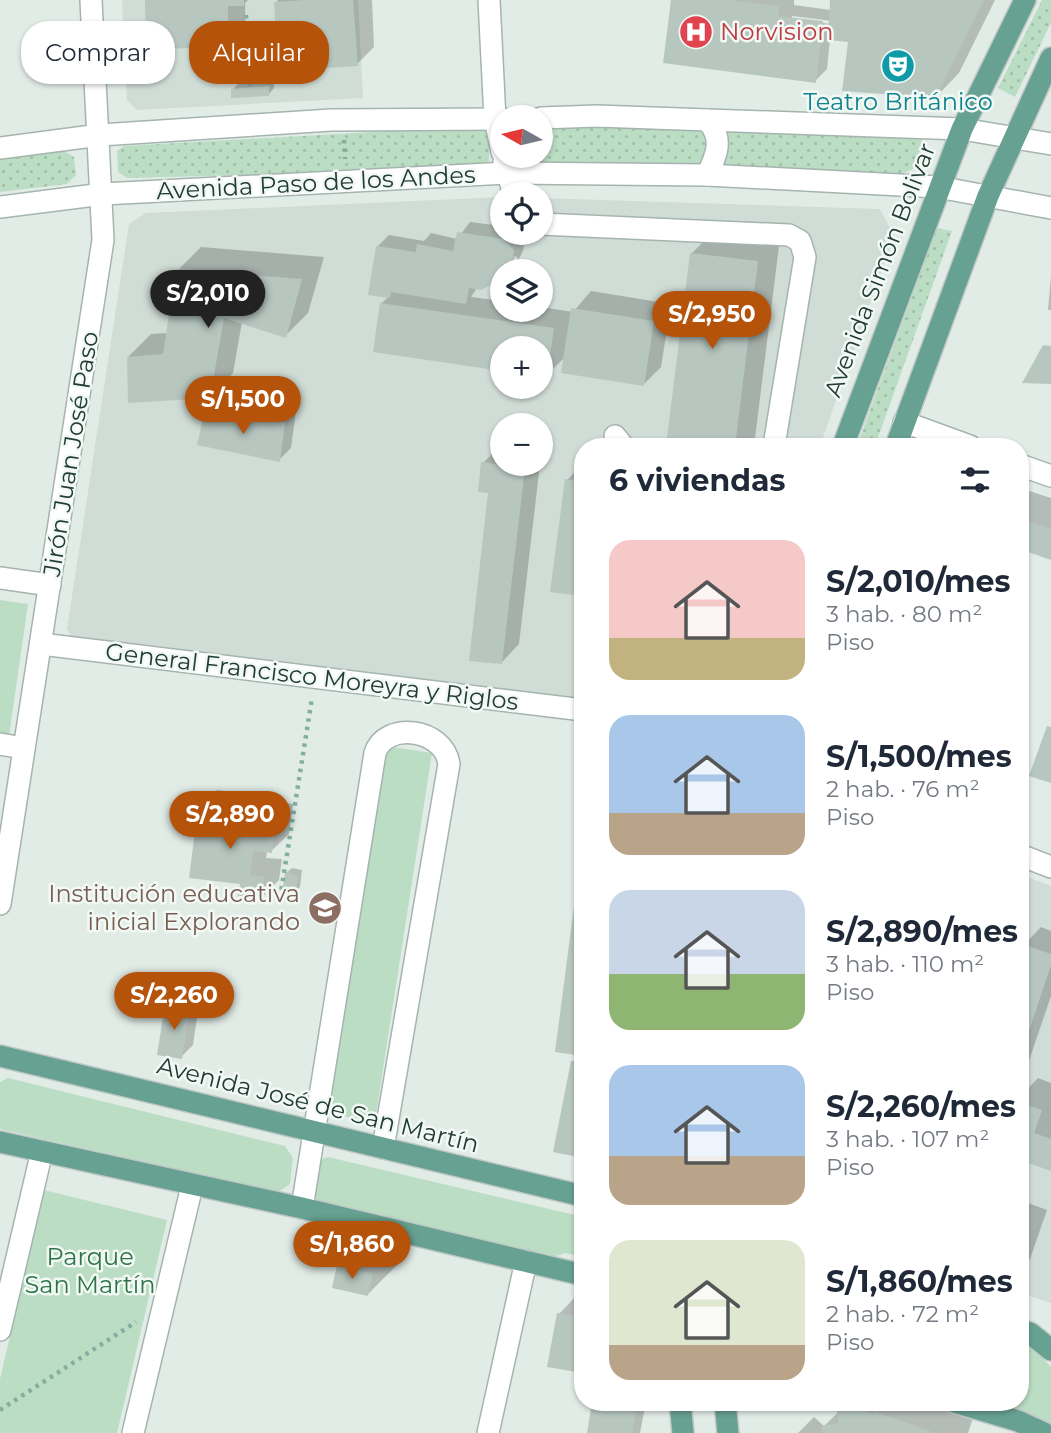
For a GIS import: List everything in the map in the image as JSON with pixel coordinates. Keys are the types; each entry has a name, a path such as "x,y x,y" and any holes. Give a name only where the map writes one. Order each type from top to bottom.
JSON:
{"main road":[{"name":"Avenida Simón Bolivar","path":"846,438 961,129 1025,0"},
{"path":"899,438 988,196 1051,58"},
{"name":"Avenida José de San Martín","path":"0,1056 574,1194"},
{"path":"0,1142 302,1208 574,1273"},
{"path":"1029,1333 1051,1350"},
{"path":"681,1411 683,1433"},
{"path":"726,1411 728,1433"},
{"path":"984,1411 1018,1421 1044,1433"}],"street":[{"name":"Jirón Juan José Paso","path":"0,904 103,240 103,194 91,0"},
{"path":"488,0 498,105"},
{"path":"553,118 597,116 961,129 1051,144"},
{"path":"0,148 100,135 344,120 490,119"},
{"path":"707,120 716,129 718,146 707,175"},
{"name":"Avenida Paso de los Andes","path":"0,207 103,194 345,181 490,162"},
{"name":"Avenida Paso de los Andes","path":"553,164 938,187 1051,208"},
{"path":"553,225 789,235 800,241 805,257 775,438"},
{"path":"904,422 948,438"},
{"path":"1029,468 1051,476"},
{"path":"0,578 50,585"},
{"name":"General Francisco Moreyra y Riglos","path":"41,644 574,709"},
{"path":"302,1208 379,742 394,734 435,737 443,746 449,764 383,1148"},
{"path":"0,744 24,748"},
{"path":"1029,858 1051,867"},
{"path":"0,1330 42,1151"},
{"path":"133,1433 192,1186"},
{"path":"488,1433 526,1261"}],"path":[{"path":"246,15 250,88"},
{"path":"344,120 345,181"},
{"path":"280,898 316,677"},
{"path":"0,1410 164,1305"}],"shaded area":[{"path":"122,0 358,0 363,98 137,110 127,100 126,84 175,84 175,21 123,21"},
{"path":"490,198 490,245 553,245 553,198 880,209 894,236 823,438 574,438 574,709 79,648 67,629 129,224 146,213"},
{"path":"1029,877 1051,886 1051,1303 1029,1296"}],"green space":[{"path":"1042,0 1051,0 1051,23 1015,97 998,88"},
{"path":"479,126 489,133 489,162 481,169 127,178 118,172 117,151 124,146"},
{"path":"605,126 922,137 922,146 913,169 901,174 706,165 553,162 553,127"},
{"path":"62,150 74,157 76,175 67,184 0,192 0,156"},
{"path":"937,228 952,231 878,438 860,438"},
{"path":"0,600 28,604 9,736 0,734"},
{"path":"386,746 432,753 375,1121 328,1114"},
{"path":"8,1078 285,1146 293,1158 290,1184 278,1192 0,1129 0,1082"},
{"path":"328,1157 574,1215 574,1255 565,1253 548,1259 317,1202 310,1192 315,1161"},
{"name":"Parque San Martín","path":"44,1190 167,1220 117,1433 0,1433 0,1379"},
{"path":"1029,1345 1051,1367 1051,1428 1007,1411 1029,1411"}],"building":[{"path":"145,0 244,0 244,6 228,6 228,21 189,21 189,48 175,48 175,21 145,21"},
{"path":"353,0 358,66 329,68 329,21 275,21 274,2"},
{"path":"671,0 729,0 779,6 778,16 823,21 816,83 663,63"},
{"name":"Teatro Británico","path":"830,0 984,0 936,98 842,91 848,42 828,40"},
{"path":"269,86 269,96 231,98 231,89"},
{"path":"457,232 490,237 490,245 509,245 514,250 513,259 490,259 490,285 481,290 469,288 466,304 391,292 390,298 368,295 376,246 416,252 417,244 453,251"},
{"path":"690,253 758,261 736,438 667,438"},
{"path":"176,269 302,279 286,338 224,318 210,398 128,403 127,357 163,354"},
{"path":"380,303 490,319 490,322 554,328 553,336 490,336 490,369 373,352"},
{"path":"571,308 654,321 644,386 561,373"},
{"path":"1043,345 1051,346 1051,384 1022,383"},
{"path":"204,414 285,422 280,462 197,445"},
{"path":"481,462 490,463 490,476 524,476 502,664 469,661 488,493 478,492"},
{"path":"565,479 574,480 574,595 550,592"},
{"path":"1029,521 1051,529 1051,560 1029,552"},
{"path":"1047,726 1051,727 1051,783 1029,776"},
{"path":"198,807 221,810 219,825 242,828 243,817 276,821 272,853 253,851 250,875 265,877 262,900 238,896 240,884 189,878"},
{"path":"285,872 298,876 295,895 282,895"},
{"path":"574,907 574,1055 555,1052"},
{"path":"1029,946 1051,954 1051,965 1029,1031"},
{"path":"165,1004 190,1008 182,1059 157,1055"},
{"path":"571,1061 574,1062 574,1156 553,1152"},
{"path":"1029,1106 1042,1110 1034,1133 1051,1139 1051,1171 1029,1163"},
{"path":"337,1265 373,1274 368,1296 332,1288"},
{"path":"557,1313 574,1316 574,1372 547,1367"},
{"path":"591,1411 636,1411 632,1433 587,1433"},
{"path":"837,1411 863,1411 875,1415 875,1412 935,1433 822,1433 822,1426 839,1423"}],"place":[{"name":"Norvision","path":"696,32"},
{"name":"Teatro Británico","path":"898,66"},
{"name":"Institución educativa inicial Explorando","path":"325,908"}]}
